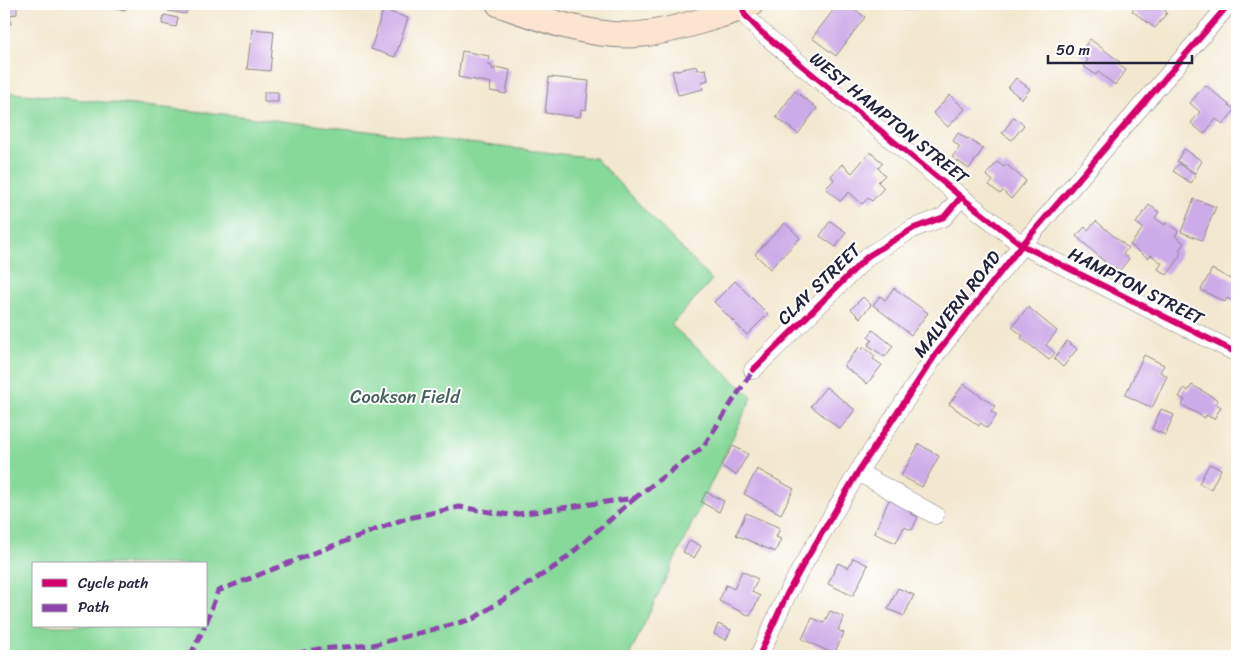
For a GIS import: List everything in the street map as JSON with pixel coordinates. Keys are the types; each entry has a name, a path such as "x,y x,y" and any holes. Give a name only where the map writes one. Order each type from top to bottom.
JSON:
{"street":[{"path":"500,4 572,27 624,35 660,32 745,5"},
{"name":"MALVERN ROAD","path":"759,656 787,594 858,472 936,354 1022,245 1229,4"},
{"name":"WEST HAMPTON STREET","path":"745,5 749,21 760,31 1022,245"},
{"name":"CLAY STREET","path":"753,370 868,256 914,228 944,218 961,197"},
{"name":"HAMPTON STREET","path":"1022,245 1237,354"},
{"path":"858,472 934,515"}],"green space":[{"name":"Cookson Field","path":"4,92 223,114 595,158 712,280 671,325 752,397 629,656 4,656"}],"building":[{"path":"4,4 17,4 17,14 10,15 11,24 4,24"},
{"path":"93,4 126,4 125,10"},
{"path":"170,4 188,4 186,14 168,11"},
{"path":"838,4 848,4 865,17 836,56 812,38"},
{"path":"903,4 917,4 918,9 903,10"},
{"path":"1137,4 1170,4 1165,11 1167,13 1155,28 1132,11"},
{"path":"383,10 408,18 395,57 371,49"},
{"path":"164,15 178,18 176,27 162,24"},
{"path":"252,29 274,31 270,71 247,69"},
{"path":"1090,39 1120,62 1119,65 1126,70 1115,85 1098,72 1096,75 1083,66 1088,60 1079,54"},
{"path":"462,51 489,56 488,65 492,66 492,69 495,70 495,67 510,70 506,94 490,91 491,83 458,77"},
{"path":"697,66 698,70 706,69 708,80 702,82 703,89 678,95 672,71"},
{"path":"549,77 589,81 586,110 581,109 580,117 545,113"},
{"path":"1016,78 1030,89 1022,99 1008,88"},
{"path":"1205,85 1235,110 1223,124 1216,119 1204,134 1191,123 1200,112 1190,103"},
{"path":"795,91 817,108 798,134 776,117"},
{"path":"264,92 278,92 278,102 264,102"},
{"path":"950,95 965,109 948,127 933,113"},
{"path":"1014,117 1024,125 1012,140 1002,133"},
{"path":"958,133 983,149 969,169 952,157 960,147 953,141"},
{"path":"1184,149 1202,161 1195,173 1177,161"},
{"path":"870,152 883,163 878,168 885,175 878,182 884,188 872,201 868,198 862,204 849,192 840,201 826,188 834,180 831,176 842,164 852,173"},
{"path":"997,162 1004,167 1006,164 1026,181 1011,199 1003,191 1000,194 989,185 993,181 986,175"},
{"path":"1179,164 1196,175 1191,183 1173,171"},
{"path":"1194,199 1216,207 1202,240 1181,232"},
{"path":"1149,205 1159,212 1155,218 1165,225 1166,222 1178,231 1175,236 1184,243 1179,250 1181,252 1180,257 1167,275 1158,269 1162,263 1151,255 1148,258 1130,245 1143,228 1136,223"},
{"path":"830,221 846,232 836,247 820,236"},
{"path":"1096,221 1128,248 1123,254 1129,259 1119,271 1115,267 1113,269 1076,236 1085,227 1088,230"},
{"path":"785,223 800,238 770,269 755,254"},
{"path":"1212,269 1236,282 1237,295 1234,302 1227,298 1225,302 1201,290"},
{"path":"735,281 768,314 747,335 714,302"},
{"path":"894,288 928,313 911,335 873,305 880,296 885,300"},
{"path":"863,297 871,305 860,318 851,309"},
{"path":"1028,307 1057,331 1046,345 1055,353 1049,360 1021,338 1023,336 1012,327"},
{"path":"873,330 893,346 885,357 868,345 872,340 868,337"},
{"path":"1067,341 1077,349 1063,367 1054,359"},
{"path":"859,347 862,350 864,347 875,356 873,359 882,365 867,384 844,366"},
{"path":"1144,355 1164,365 1160,372 1167,376 1152,408 1125,395"},
{"path":"964,384 995,406 991,411 997,415 987,428 981,423 979,426 949,404"},
{"path":"1192,385 1218,400 1216,404 1221,407 1214,419 1206,415 1205,418 1182,405 1185,400 1179,397 1184,388 1188,391"},
{"path":"826,387 855,410 840,429 811,406"},
{"path":"1161,409 1174,415 1165,435 1152,429"},
{"path":"919,444 939,456 922,487 901,476"},
{"path":"733,446 748,454 736,475 721,466"},
{"path":"1209,464 1221,469 1211,489 1199,484"},
{"path":"757,469 794,489 781,514 744,494"},
{"path":"706,492 724,501 719,512 701,502"},
{"path":"889,500 911,510 910,513 918,517 912,530 904,527 896,543 874,533"},
{"path":"746,513 780,528 776,537 781,539 775,552 736,535"},
{"path":"690,540 701,546 694,558 683,552"},
{"path":"853,558 868,565 853,596 828,584 838,563 848,568"},
{"path":"742,571 758,579 752,592 760,596 750,616 719,601 726,585 734,589"},
{"path":"898,588 914,595 904,616 888,609"},
{"path":"830,611 844,617 838,630 844,633 834,654 802,639 812,618 824,623"},
{"path":"718,624 731,630 726,640 714,634"}],"marked path":[{"path":"208,618 218,591 404,519 459,507 510,515 635,498 703,447 753,370"},
{"path":"282,656 319,649 373,645 473,619 559,564 635,498"},
{"path":"190,656 204,628"}],"cycle path":[{"path":"741,4 745,15 760,31 1022,245 1237,353"},
{"path":"759,656 787,594 803,565 858,472 936,354 1022,245 1229,4"},
{"path":"753,370 868,256 914,228 944,217 961,197"}]}
